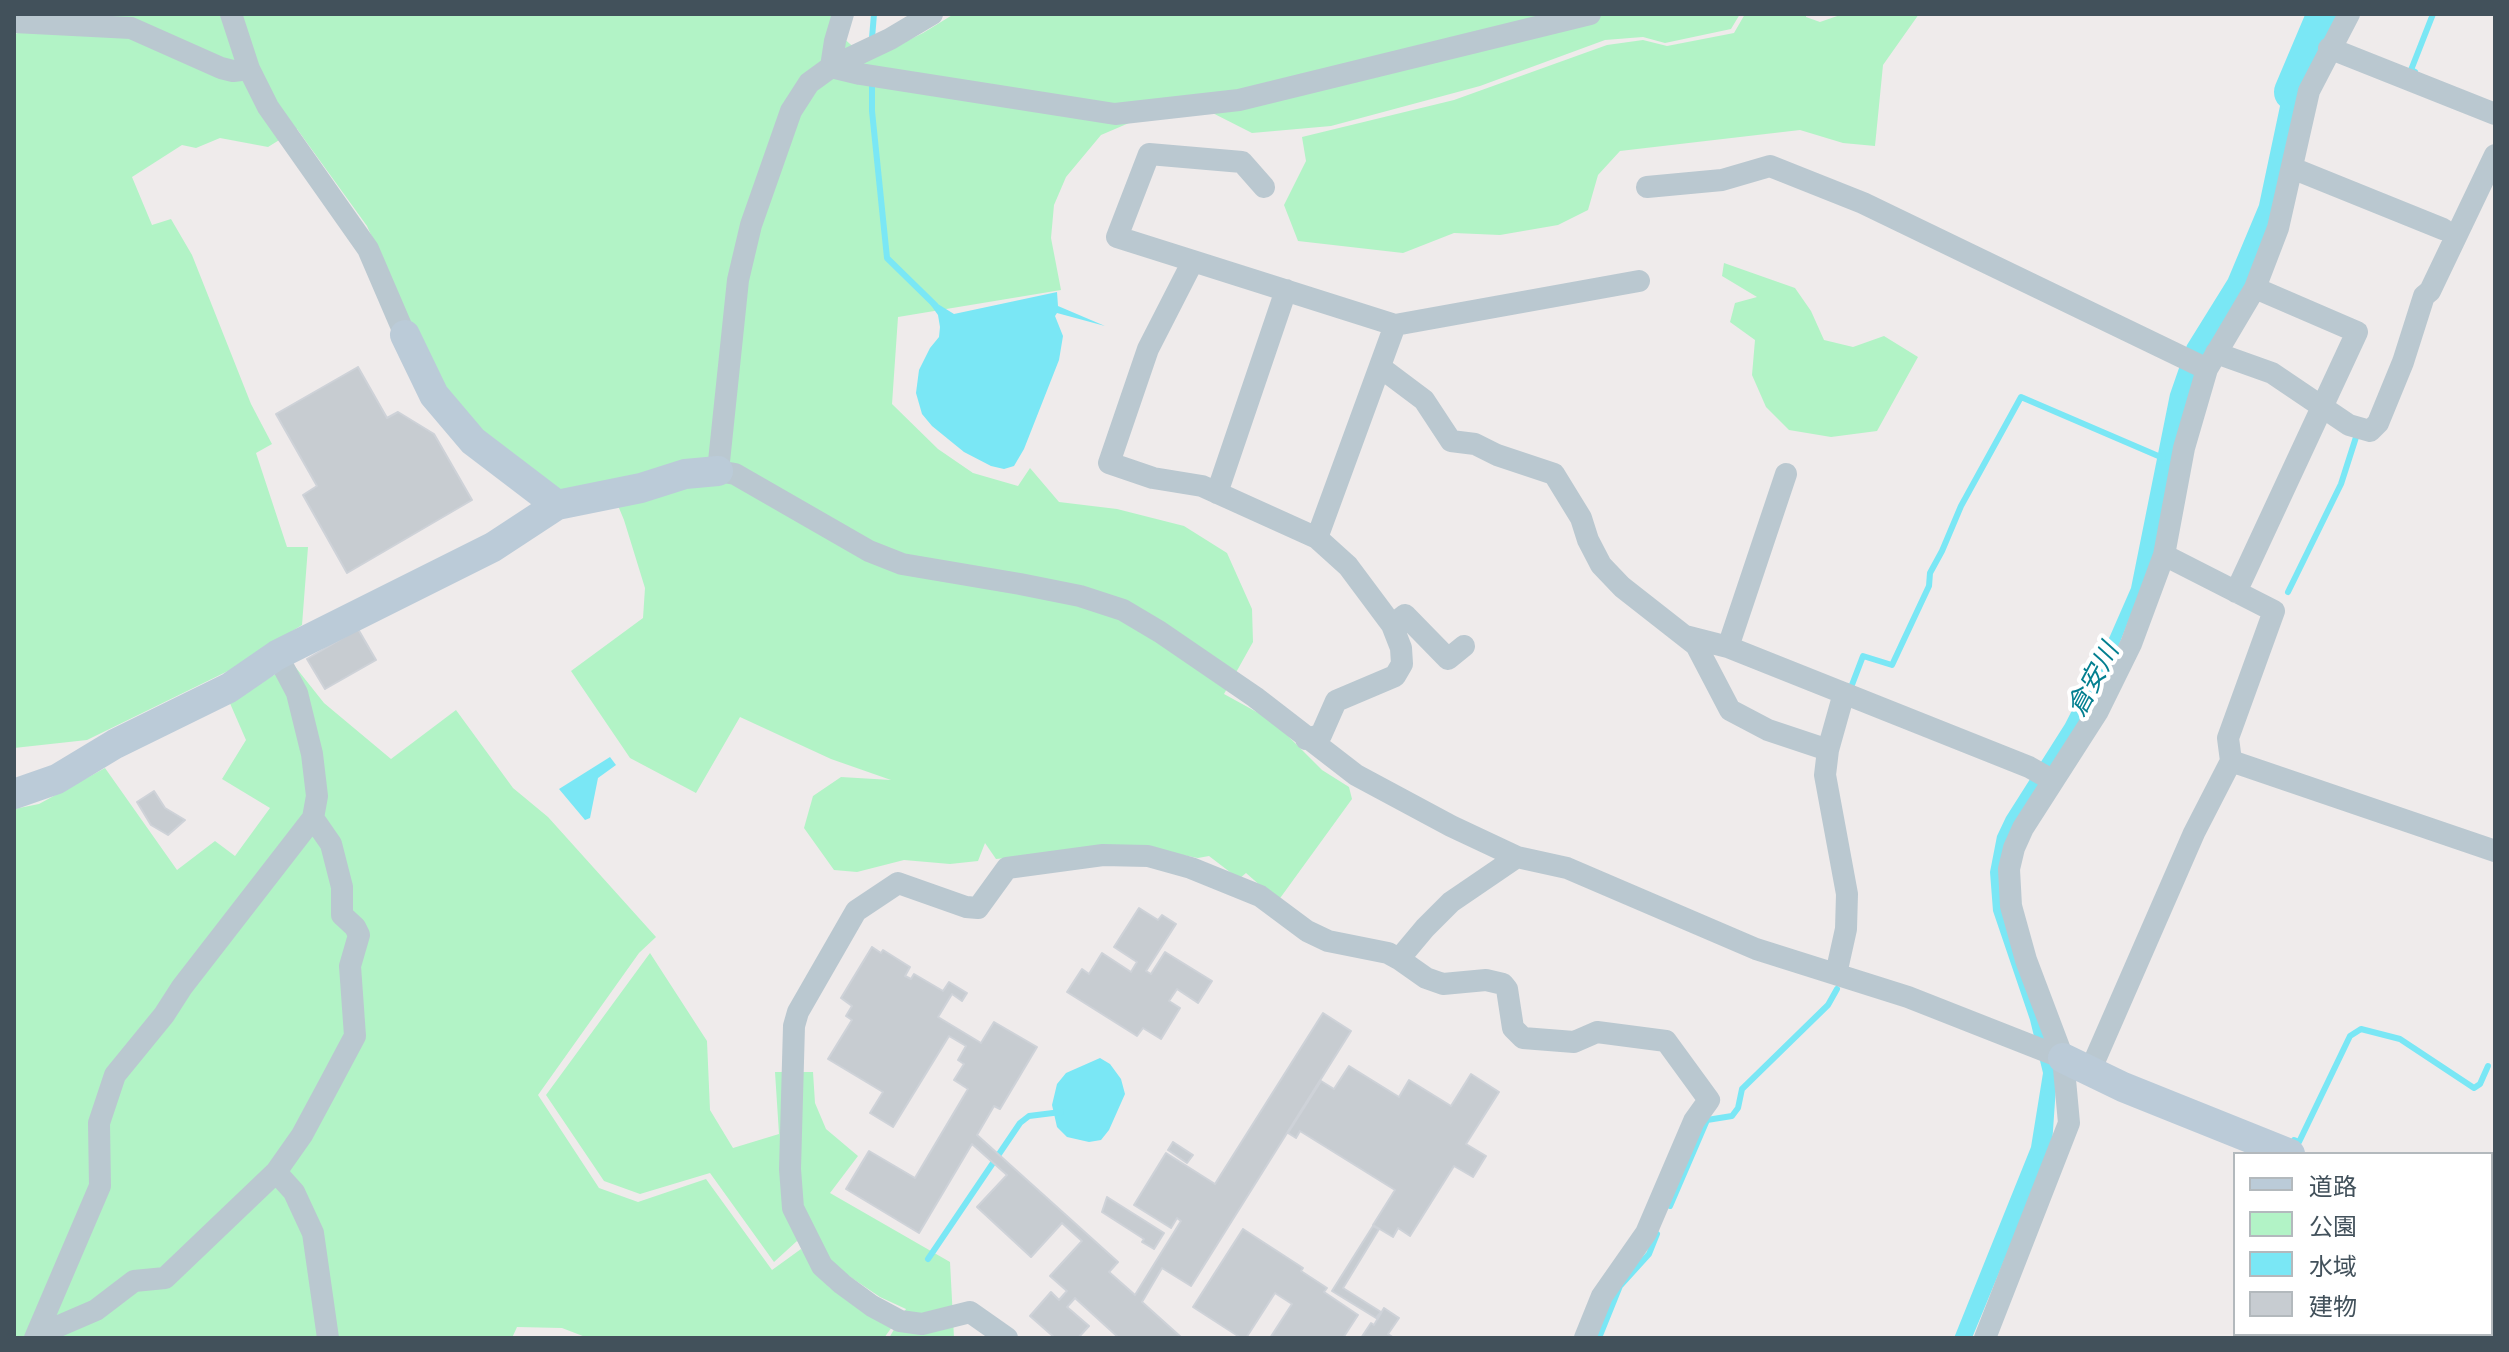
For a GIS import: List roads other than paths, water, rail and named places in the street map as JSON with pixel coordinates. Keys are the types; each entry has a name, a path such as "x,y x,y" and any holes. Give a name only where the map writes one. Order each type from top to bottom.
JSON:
{"street":[{"path":"231,14 249,69 268,107 368,249 434,395 473,441 557,505"},
{"path":"831,67 843,14"},
{"path":"718,471 734,309 751,225 791,111 809,83 831,67 890,39 932,14"},
{"path":"831,67 1115,114 1239,100 1590,14"},
{"path":"1985,1338 2069,1123 2060,1057 2026,960 2009,888 2014,848 2045,776 2069,759 2114,681 2131,644 2164,555 2201,361 2255,288 2278,228 2309,91 2349,14"},
{"path":"14,22 131,28 221,68 233,71 249,69"},
{"path":"2329,48 2495,114"},
{"path":"1264,187 1242,162 1149,154 1117,237 1395,325 1639,281"},
{"path":"1647,187 1722,180 1770,166 1863,203 2201,361 2272,373 2359,428 2370,431 2378,423 2403,362 2424,296 2430,291 2495,155"},
{"path":"2292,168 2443,229"},
{"path":"1193,261 1148,349 1109,463 1153,478 1202,486 1317,538 1348,566 1392,625 1401,648 1402,664 1395,676 1336,701 1321,735 1306,739"},
{"path":"2236,592 2357,332 2255,288"},
{"path":"1217,493 1286,290"},
{"path":"1317,538 1395,325"},
{"path":"1380,367 1424,400 1451,441 1475,444 1497,455 1554,474 1581,518 1601,565 1622,587 1696,645 1730,710 1768,730 1828,750"},
{"path":"14,794 57,779 127,737 229,688 277,655 493,547 557,505 641,488 685,474 718,471 735,474 869,551 902,564 1065,593 1123,610 1255,697 1356,775 1517,857 1567,868 1756,949 1908,997 2285,1152"},
{"path":"1728,647 1786,474"},
{"path":"2060,1057 2194,833 2231,761 2228,738 2274,611 2164,555"},
{"path":"1392,625 1405,615 1448,659 1464,646"},
{"path":"1683,636 1728,647 2045,776"},
{"path":"36,1336 100,1186 99,1123 115,1075 313,818 317,796 312,754 297,693 277,655"},
{"path":"1836,974 1846,929 1847,894 1825,775 1828,750 1847,694"},
{"path":"2231,761 2495,851"},
{"path":"36,1336 96,1310 134,1281 165,1278 276,1172 302,1135 355,1036 350,966 359,935 342,915 342,887 331,844 313,818"},
{"path":"1007,1338 970,1312 922,1324 900,1321 872,1306 822,1266 793,1208 790,1169 794,1026 798,1012 856,911 898,883 966,907 978,908 1007,868 1103,855 1148,856 1191,868 1260,896 1307,931 1328,941 1388,953 1426,978 1443,984 1486,980 1503,984 1507,989 1513,1028 1523,1038 1574,1042 1597,1032 1666,1041 1709,1100 1694,1121 1646,1233 1602,1296 1585,1338"},
{"path":"1399,959 1451,902 1517,857"},
{"path":"276,1172 294,1192 313,1233 328,1338"}],"water":[{"path":"2303,43 2322,50 2273,226 2245,294 2203,356 2152,562 2101,690 2002,862 2057,1072 2052,1145 1972,1338 1954,1338 2031,1147 2043,1073 2030,1020 1993,911 1990,872 1997,836 2065,724 2131,588 2170,394 2187,345 2228,279 2259,205 2280,106"},
{"path":"1057,292 1058,306 1105,326 1057,313 1055,316 1063,336 1059,360 1024,449 1014,466 1004,469 991,466 964,452 922,414 916,393 919,370 939,337 940,327 938,315 930,304 933,301 954,314"},
{"path":"610,757 616,765 598,778 590,818 585,820 559,789"},
{"path":"1100,1058 1110,1064 1121,1079 1125,1094 1109,1130 1101,1140 1089,1142 1067,1137 1057,1127 1052,1105 1057,1084 1066,1073"}],"waterway":[{"path":"872,38 874,14"},
{"name":"倉安川","path":"2293,92 2326,14"},
{"path":"2415,72 2411,70 2433,14"},
{"path":"872,83 887,258 935,305"},
{"path":"1850,690 1863,656 1892,665 1929,586 1930,573 1961,506 2021,397 2163,458"},
{"path":"2288,592 2341,484 2358,431"},
{"path":"1670,1206 1707,1120 1732,1116 1738,1108 1742,1089 1828,1005 1837,989"},
{"path":"2294,1140 2299,1142 2350,1036 2361,1029 2400,1039 2474,1088 2480,1084 2488,1066"},
{"path":"928,1259 1020,1123 1029,1116 1061,1112"},
{"path":"1599,1338 1620,1286 1649,1254 1657,1234"}]}
